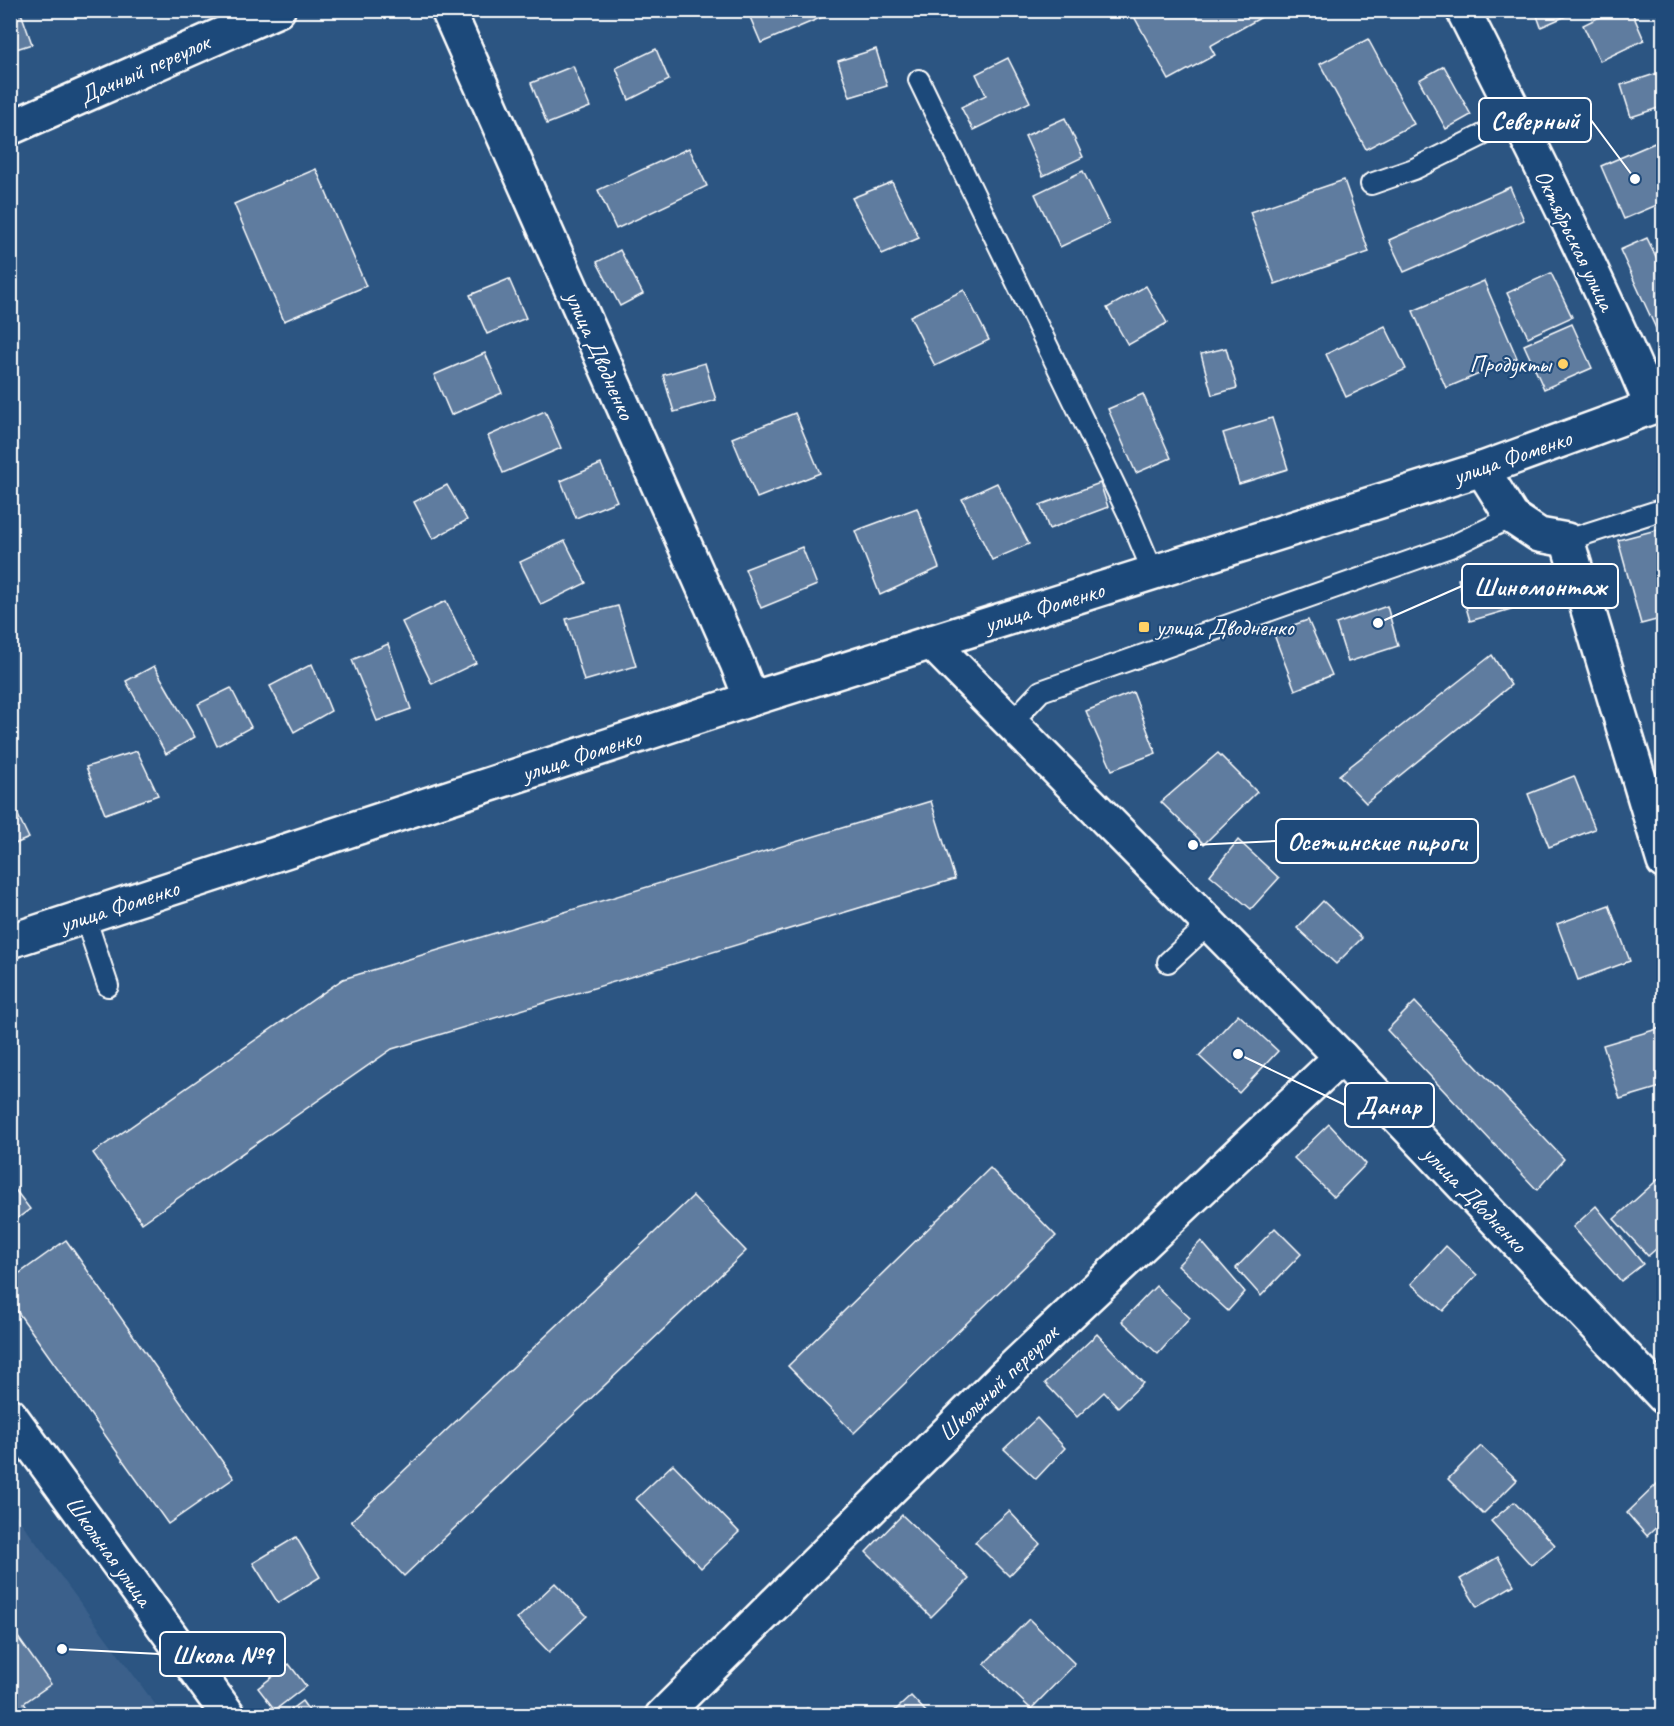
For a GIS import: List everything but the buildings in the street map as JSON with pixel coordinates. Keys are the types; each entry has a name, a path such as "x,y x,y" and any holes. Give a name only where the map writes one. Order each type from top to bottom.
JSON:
{"street":[{"name":"Дачный переулок","path":"10,128 278,10"},
{"name":"улица Дводненко","path":"448,10 751,699"},
{"name":"Октябрьская улица","path":"1462,10 1517,118 1628,350 1658,406"},
{"name":"улица Фоменко","path":"10,941 751,699 1482,469 1658,406"},
{"path":"1482,469 1512,517 1539,535 1567,540 1664,862"},
{"name":"улица Дводненко","path":"931,642 1341,1057 1664,1397"},
{"name":"Школьный переулок","path":"662,1716 1005,1375 1341,1057"},
{"name":"Школьная улица","path":"10,1415 229,1716"}],"lane":[{"path":"919,80 1129,515 1153,572"},
{"path":"1371,184 1414,169 1517,118"},
{"path":"1567,540 1664,509"},
{"path":"1011,723 1041,691 1449,547 1512,517"},
{"path":"85,917 108,986"},
{"path":"1168,962 1209,924"}],"shaded area":[{"path":"10,1507 65,1582 163,1715 11,1715"}],"place":[{"name":"Северный","path":"1635,179"},
{"name":"Продукты","path":"1563,364"},
{"name":"Шиномонтаж","path":"1378,623"},
{"name":"улица Дводненко","path":"1144,627"},
{"name":"Осетинские пироги","path":"1193,845"},
{"name":"Данар","path":"1238,1054"},
{"name":"Школа №9","path":"62,1649"}]}
